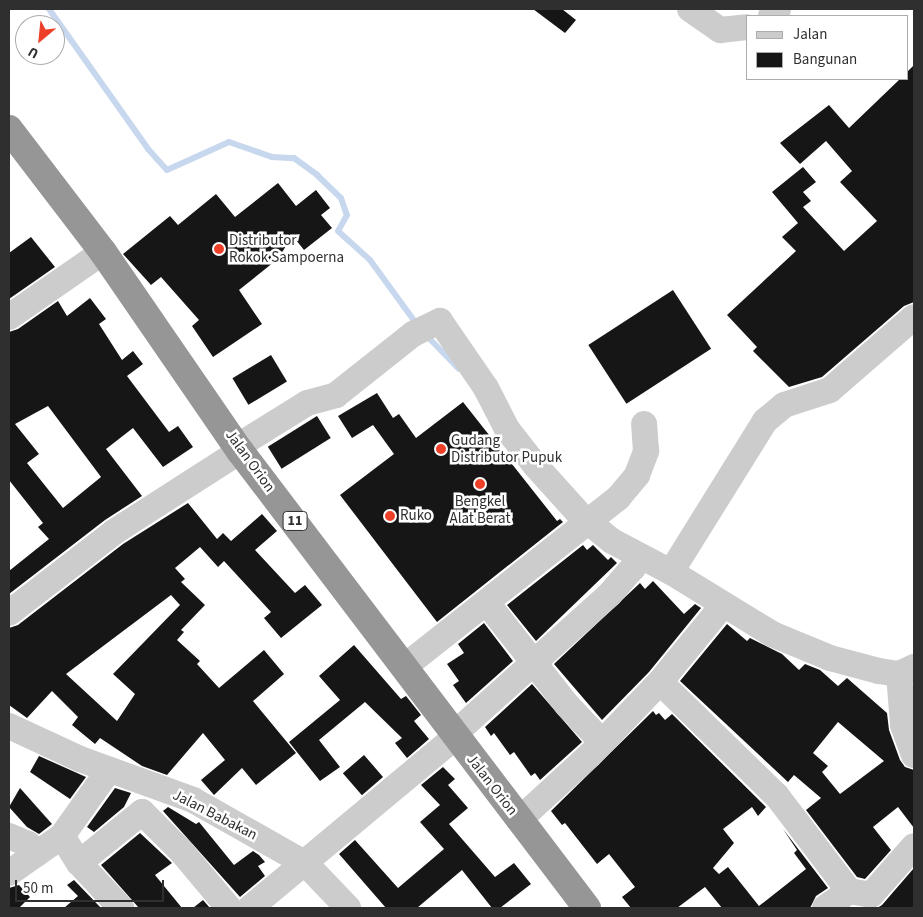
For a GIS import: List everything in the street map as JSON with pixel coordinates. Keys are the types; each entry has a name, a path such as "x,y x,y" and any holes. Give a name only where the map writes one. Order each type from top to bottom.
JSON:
{"highway":[{"name":"Jalan Orion","path":"9,129 103,252 239,448 454,736 587,908"}],"street":[{"path":"690,9 720,30 746,27"},
{"path":"9,317 103,252"},
{"path":"671,572 757,432 770,417 784,405 830,390 914,317"},
{"path":"9,613 114,532 307,403 336,395 423,329 440,321 486,388 507,429 585,526 637,561 671,572 720,609 772,634 830,658 903,675 903,725 914,755"},
{"path":"404,667 585,526 618,498 636,474 646,451 644,424"},
{"path":"250,908 306,864 454,736 610,594 637,561"},
{"path":"487,603 535,662 566,705 602,742"},
{"path":"520,820 602,742 660,682 720,609"},
{"path":"660,682 777,796 848,891 870,895 913,851"},
{"name":"Jalan Babakan","path":"9,726 109,770 193,800 306,864 339,906"},
{"path":"9,873 62,836 109,770"},
{"path":"79,863 142,812 181,851 228,908"},
{"path":"9,836 22,840 36,854"},
{"path":"62,836 79,863 121,908"},
{"path":"825,908 848,891"}],"building":[{"path":"533,9 562,9 576,20 565,33"},
{"path":"914,65 914,302 904,306 822,377 789,387 753,351 757,347 727,315 796,251 782,237 798,223 772,192 803,167 816,182 803,192 811,201 803,207 844,251 877,221 840,182 852,171 826,141 800,164 780,143 829,105 849,128 899,80 908,80 908,71"},
{"path":"278,183 296,206 316,190 330,208 321,215 332,228 304,250 292,235 279,258 239,290 262,324 213,357 192,326 199,320 161,277 151,285 123,254 170,216 178,225 216,194 235,217"},
{"path":"31,237 55,267 9,299 9,253"},
{"path":"673,290 711,349 626,404 588,345"},
{"path":"90,298 106,319 99,324 122,360 133,351 143,364 127,376 169,432 178,426 193,447 163,467 133,428 106,449 142,496 105,520 9,594 9,571 49,539 38,527 43,523 9,480 9,332 18,329 58,301 67,316","holes":["48,406 101,477 63,508 27,463 39,454 15,424"]},
{"path":"271,355 287,382 248,405 232,378"},
{"path":"377,393 393,418 399,414 416,438 463,402 557,521 560,519 563,522 437,622 340,495 394,454 373,425 352,438 338,416"},
{"path":"317,416 331,438 282,469 268,447"},
{"path":"188,503 217,539 223,533 231,541 262,514 277,531 255,550 295,593 305,585 322,605 281,638 264,618 271,612 224,561 218,567 200,547 175,568 185,579 181,582 205,605 181,630 184,632 177,640 200,661 197,664 219,688 264,650 284,674 253,701 296,753 256,785 242,768 214,795 201,780 225,760 203,733 167,775 142,766 100,738 95,744 72,725 78,717 52,691 27,718 9,705 9,628 18,625 123,544","holes":["171,595 180,605 113,674 135,694 117,721 66,674"]},
{"path":"583,545 587,550 593,545 608,560 611,557 617,563 536,641 507,605"},
{"path":"653,581 684,614 695,604 701,608 649,672 602,720 554,664 640,583 645,589"},
{"path":"484,623 513,661 466,703 453,685 459,681 447,664 464,653 458,644"},
{"path":"727,624 747,641 750,638 782,654 799,670 805,664 820,670 838,686 847,678 887,713 889,730 900,760 905,767 914,770 914,828 898,807 873,827 891,850 865,879 857,877 806,810 821,798 794,775 788,782 680,681","holes":["838,722 884,761 840,794 822,772 828,766 813,753"]},
{"path":"354,645 401,699 406,696 421,715 414,721 429,739 407,758 395,743 402,738 365,702 319,740 340,767 320,781 289,742 340,700 319,676"},
{"path":"532,684 582,742 540,780 535,773 531,776 514,752 510,755 494,733 491,736 485,727"},
{"path":"653,711 656,715 659,713 665,720 672,714 766,807 758,816 752,807 723,829 734,843 713,868 719,874 728,867 759,906 806,869 794,853 797,850 783,829 828,888 816,896 810,908 722,908 705,887 677,908 631,908 622,897 635,887 609,854 597,864 565,823 562,825 551,811"},
{"path":"364,755 383,777 362,795 343,773"},
{"path":"39,756 86,777 70,799 30,772"},
{"path":"443,767 455,779 448,785 468,808 449,824 495,877 514,863 531,884 500,908 492,908 462,870 417,908 386,908 339,854 355,840 398,888 444,849 420,822 440,805 421,785"},
{"path":"20,788 52,824 39,834 27,827 9,807"},
{"path":"115,788 131,793 124,807 94,832 87,827"},
{"path":"168,807 196,824 199,822 234,865 253,851 259,855 265,862 258,866 265,876 240,897 163,811"},
{"path":"140,833 172,863 155,875 182,908 139,908 101,865"},
{"path":"914,868 914,908 877,908 882,905"},
{"path":"74,880 101,908 64,908 78,896 67,885"},
{"path":"19,885 30,897 19,908 9,908 9,888"},
{"path":"203,900 210,908 193,908"}],"waterway":[{"path":"49,9 148,149 167,170 229,142 272,157 294,158 317,175 341,198 347,215 338,231 370,260 418,326"},
{"path":"426,335 459,369"}],"place":[{"name":"Distributor Rokok Sampoerna","path":"219,249"},
{"name":"Gudang Distributor Pupuk","path":"441,449"},
{"name":"Bengkel Alat Berat","path":"480,484"},
{"name":"Ruko","path":"390,516"}]}
